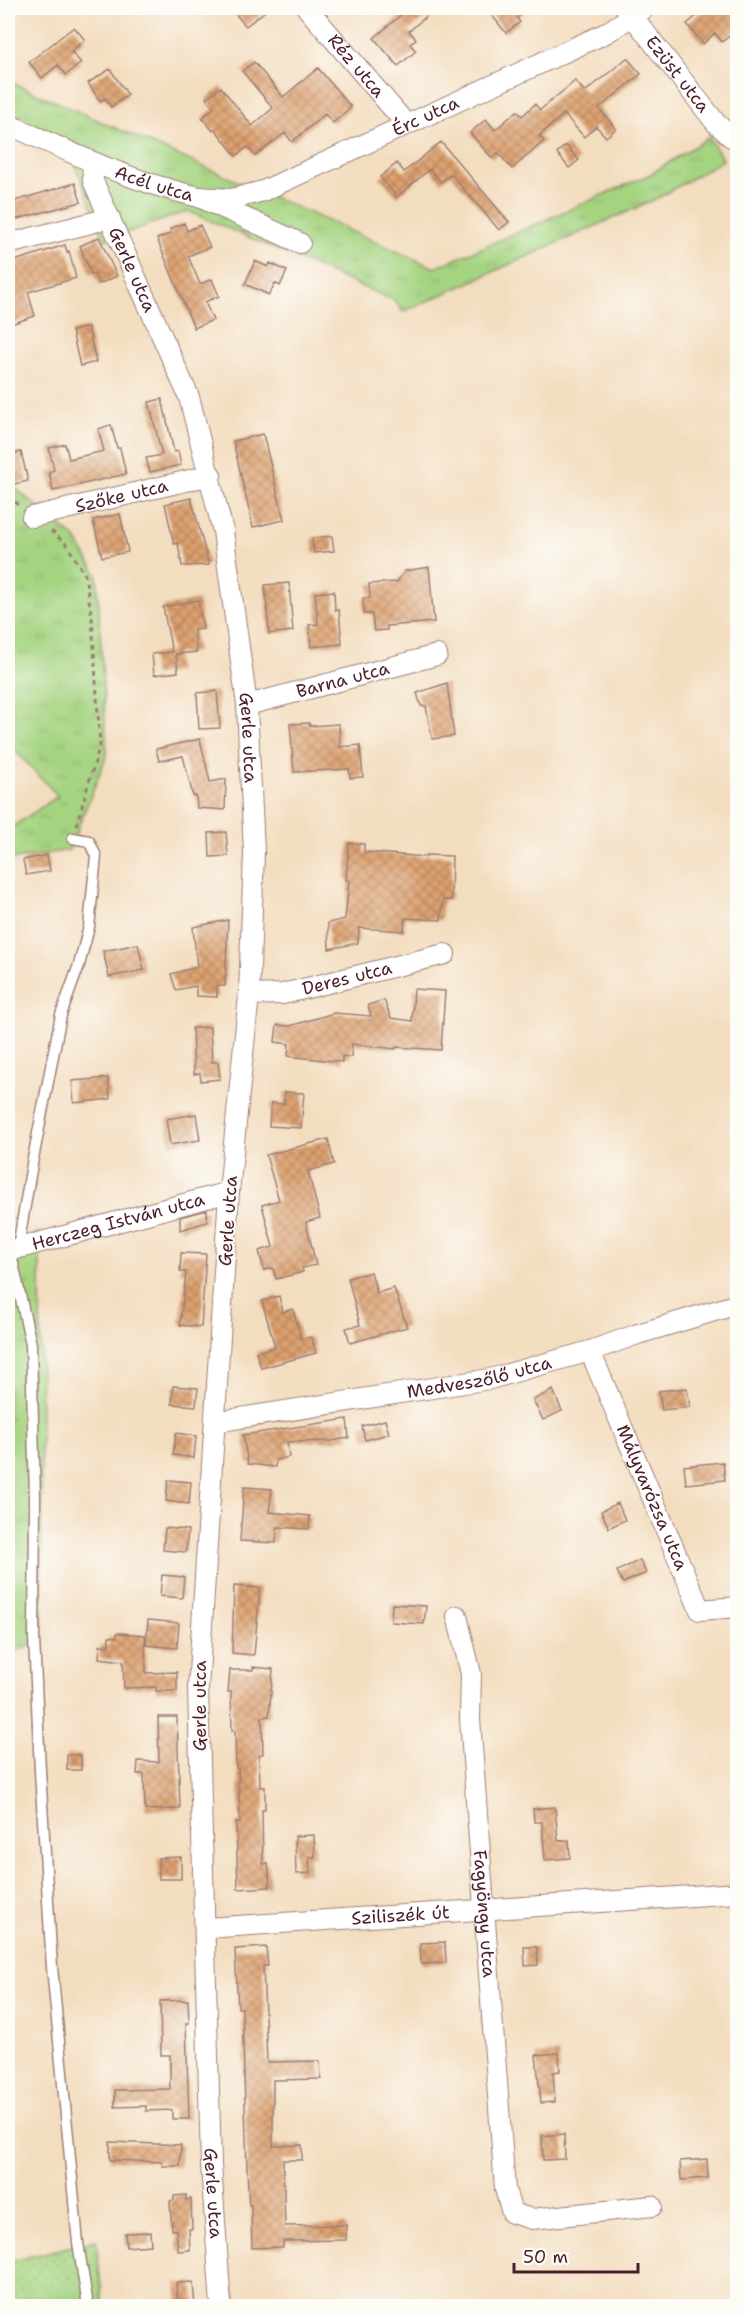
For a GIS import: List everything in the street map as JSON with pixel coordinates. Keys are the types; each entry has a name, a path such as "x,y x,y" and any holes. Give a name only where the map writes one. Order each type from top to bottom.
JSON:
{"street":[{"name":"Réz utca","path":"307,8 406,124"},
{"name":"Érc utca","path":"199,197 232,199 263,191 606,33 635,10"},
{"name":"Ezüst utca","path":"635,10 716,123 732,137"},
{"name":"Acél utca","path":"8,124 92,162 199,197 300,243"},
{"name":"Gerle utca","path":"92,162 93,181 189,397 224,531 247,705 254,852 249,995 229,1192 198,1689 211,2165 221,2307"},
{"path":"8,244 110,218"},
{"name":"Szőke utca","path":"32,517 210,475"},
{"name":"Barna utca","path":"247,705 437,655"},
{"name":"Deres utca","path":"249,995 283,994 445,954"},
{"name":"Herczeg István utca","path":"12,1249 229,1192"},
{"name":"Medveszőlő utca","path":"215,1422 490,1379 590,1351 738,1304"},
{"name":"Mályvarózsa utca","path":"590,1351 700,1610 738,1607"},
{"name":"Fagyöngy utca","path":"457,1616 471,1674 470,1719 483,1908 505,2189 512,2213 532,2219 652,2206"},
{"name":"Sziliszék út","path":"206,1928 738,1893"}],"lane":[{"path":"73,838 89,842 96,856 89,927 79,965 61,1015 32,1164 12,1249 31,1344 36,1500 34,1638 40,1771 52,1967 78,2243 88,2307"}],"path":[{"path":"32,517 67,545 85,575 92,618 100,745 73,838"}],"green space":[{"path":"8,81 435,268 651,174 709,137 723,160 658,198 403,312 395,301 188,211 105,240 74,162 8,133"},
{"path":"8,482 76,539 97,575 107,755 69,850 8,860 8,830 58,796 8,743"},
{"path":"40,1232 42,1642 8,1652 8,1242"},
{"path":"96,2240 103,2306 8,2306 8,2262"}],"building":[{"path":"230,8 269,8 246,26"},
{"path":"409,8 436,8 409,31 416,39 410,44 416,51 398,66 374,38"},
{"path":"497,8 529,8 517,18 520,22 506,33 490,13"},
{"path":"706,8 738,8 738,29 722,42 715,33 703,44 687,24"},
{"path":"74,27 85,40 71,51 81,63 66,75 58,65 42,78 29,62"},
{"path":"627,58 641,74 599,108 616,129 606,137 596,126 584,137 564,114 539,136 544,141 512,169 498,153 492,158 470,133 486,119 495,130 517,111 522,116 535,104 540,110 575,81 585,92"},
{"path":"254,62 283,97 318,68 351,107 333,123 325,114 292,142 285,133 255,156 248,147 236,156 215,129 213,131 202,118 214,108 206,98 221,87 252,126 273,108 242,71"},
{"path":"110,69 128,95 111,107 105,98 100,101 88,83"},
{"path":"441,142 509,222 499,230 451,174 441,182 430,169 397,197 380,177 397,163 404,172"},
{"path":"566,145 579,160 569,168 557,153"},
{"path":"75,183 81,202 10,221 8,203"},
{"path":"184,223 187,231 200,225 210,247 188,256 200,284 212,279 219,296 205,302 213,320 194,328 157,239 171,233 170,229"},
{"path":"99,237 117,276 99,284 94,273 91,274 80,246"},
{"path":"65,245 67,252 69,251 76,278 28,292 35,316 8,325 8,263"},
{"path":"255,261 268,267 270,263 287,271 280,286 275,283 269,295 245,284"},
{"path":"88,327 96,362 80,366 72,331"},
{"path":"162,399 174,452 178,451 181,465 150,472 146,458 162,455 149,402"},
{"path":"111,425 117,448 120,448 126,474 53,491 49,472 54,470 49,448 65,444 69,459 104,451 98,429"},
{"path":"263,434 284,520 253,527 233,441"},
{"path":"21,452 28,481 10,485 8,455"},
{"path":"191,498 209,565 182,566 178,543 174,544 165,504"},
{"path":"120,514 128,552 102,557 93,520"},
{"path":"332,536 334,551 314,553 312,538"},
{"path":"429,567 434,622 387,626 387,630 374,631 372,614 364,614 363,598 370,598 369,584 397,582 405,571"},
{"path":"289,583 293,631 269,634 265,585"},
{"path":"334,591 335,610 339,610 342,644 311,647 309,625 318,624 315,593"},
{"path":"198,600 203,629 194,630 197,652 176,654 178,672 154,675 152,654 172,652 163,607"},
{"path":"447,683 454,736 432,739 426,706 421,706 417,693"},
{"path":"217,691 220,728 199,729 197,693"},
{"path":"309,723 310,726 339,724 340,747 360,745 363,777 350,778 349,769 294,772 290,724"},
{"path":"200,739 210,782 226,779 225,810 197,808 196,796 193,796 183,756 159,761 156,749"},
{"path":"226,832 228,856 210,857 209,833"},
{"path":"349,843 364,844 364,852 426,857 426,855 452,856 451,900 443,900 441,920 405,918 404,931 359,928 358,943 329,949 328,923 345,919 349,881 346,880"},
{"path":"47,855 50,871 26,875 23,860"},
{"path":"228,920 225,986 217,986 217,997 196,996 196,986 176,990 171,974 197,967 193,927"},
{"path":"138,944 144,970 109,977 103,951"},
{"path":"414,989 445,991 441,1050 396,1047 396,1049 352,1044 351,1057 342,1056 342,1062 288,1056 289,1044 275,1042 277,1025 290,1026 334,1013 371,1016 368,1005 384,1000 391,1018 412,1021"},
{"path":"210,1027 212,1062 218,1062 220,1079 201,1081 200,1073 194,1074 192,1028"},
{"path":"108,1078 110,1099 74,1103 72,1081"},
{"path":"285,1092 304,1093 301,1128 269,1126 271,1103 284,1104"},
{"path":"196,1114 200,1140 170,1145 166,1119"},
{"path":"328,1139 334,1164 308,1171 320,1218 306,1222 316,1265 302,1268 303,1272 276,1279 273,1268 264,1270 259,1251 273,1247 262,1205 279,1200 266,1155"},
{"path":"207,1210 207,1222 180,1230 180,1217"},
{"path":"181,1253 206,1254 201,1327 180,1325 186,1272 180,1272"},
{"path":"371,1272 377,1293 394,1288 407,1327 350,1343 346,1328 360,1325 348,1278"},
{"path":"279,1296 283,1312 293,1309 301,1339 311,1337 316,1353 261,1368 256,1352 275,1347 262,1301"},
{"path":"173,1386 198,1388 196,1406 172,1404"},
{"path":"687,1388 690,1407 662,1410 659,1391"},
{"path":"553,1390 562,1411 543,1420 533,1400"},
{"path":"347,1419 349,1438 331,1441 287,1442 289,1457 276,1460 275,1467 248,1464 243,1435"},
{"path":"385,1420 389,1434 365,1440 362,1426"},
{"path":"176,1433 196,1436 194,1458 173,1455"},
{"path":"723,1462 725,1480 686,1484 684,1466"},
{"path":"168,1480 191,1482 189,1504 166,1501"},
{"path":"244,1487 272,1489 269,1512 310,1516 309,1529 277,1527 276,1543 240,1541"},
{"path":"618,1503 625,1520 609,1528 601,1511"},
{"path":"165,1528 188,1530 186,1552 163,1550"},
{"path":"640,1560 646,1573 623,1583 617,1571"},
{"path":"162,1575 184,1577 182,1598 160,1596"},
{"path":"234,1586 260,1588 254,1655 232,1653"},
{"path":"392,1604 426,1606 424,1624 391,1622"},
{"path":"148,1620 179,1623 177,1648 146,1645"},
{"path":"117,1633 145,1635 146,1673 177,1672 177,1691 156,1691 156,1687 124,1688 123,1661 99,1658 100,1645 109,1646 109,1636 117,1637"},
{"path":"253,1667 273,1669 269,1716 262,1717 263,1754 259,1755 260,1787 265,1787 265,1810 262,1810 263,1864 268,1863 270,1887 238,1889 236,1823 240,1823 238,1768 236,1768 235,1731 232,1731 231,1692 228,1692 230,1670 253,1670"},
{"path":"158,1717 177,1717 180,1809 145,1810 144,1774 137,1774 138,1761 159,1762"},
{"path":"67,1755 81,1755 81,1770 67,1770"},
{"path":"555,1807 558,1841 569,1840 570,1858 545,1860 542,1822 534,1822 533,1809"},
{"path":"314,1835 315,1857 309,1857 310,1873 296,1874 295,1836"},
{"path":"181,1857 181,1879 159,1879 158,1858"},
{"path":"445,1942 446,1963 421,1964 420,1943"},
{"path":"266,1947 268,1966 263,1966 267,2062 320,2061 321,2079 273,2080 273,2146 302,2145 302,2160 283,2160 285,2226 346,2225 346,2240 283,2241 283,2247 252,2248 242,2008 238,2008 235,1949"},
{"path":"524,1947 537,1947 538,1965 525,1966"},
{"path":"188,2000 189,2023 186,2023 189,2119 172,2119 172,2110 146,2111 146,2106 115,2107 115,2090 170,2089 170,2055 161,2055 160,2001"},
{"path":"559,2053 560,2071 553,2072 555,2102 541,2103 536,2055"},
{"path":"564,2134 565,2159 543,2160 542,2136"},
{"path":"110,2142 181,2145 180,2166 162,2166 162,2162 110,2160"},
{"path":"707,2159 708,2178 681,2180 680,2161"},
{"path":"186,2195 186,2200 191,2199 190,2250 178,2251 176,2230 172,2230 170,2201 174,2200 174,2196"},
{"path":"150,2232 151,2245 126,2247 125,2233"},
{"path":"193,2282 195,2307 178,2307 176,2283"}]}
